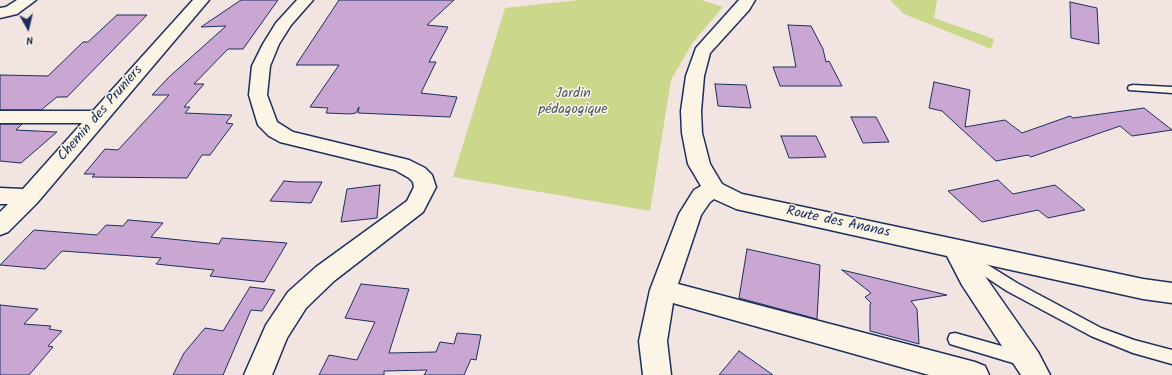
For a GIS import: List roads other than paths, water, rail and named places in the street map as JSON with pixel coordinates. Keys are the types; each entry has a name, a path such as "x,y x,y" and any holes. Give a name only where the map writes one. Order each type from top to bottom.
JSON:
{"street":[{"path":"0,13 11,10 28,0"},
{"name":"Chemin des Pruniers","path":"0,226 29,197 98,116 201,0"},
{"path":"258,375 276,333 297,300 325,274 415,206 425,187 424,180 417,173 402,166 286,137 276,132 268,125 258,96 261,66 271,44 284,23 305,0"},
{"path":"657,375 653,341 663,290 690,214 702,196 714,189 699,164 692,133 691,111 695,76 702,52 743,7 747,0"},
{"path":"0,117 98,116"},
{"name":"Route des Ananas","path":"714,189 736,201 1172,293"},
{"path":"0,196 29,197"},
{"path":"955,248 971,278 1032,368"},
{"path":"663,290 975,375"}],"lane":[{"path":"1132,88 1172,90"},
{"path":"955,248 1012,287 1096,332 1133,346 1172,357"},
{"path":"955,339 1032,368"}],"park label":[{"name":"Jardin pédagogique","path":"573,104"}]}
